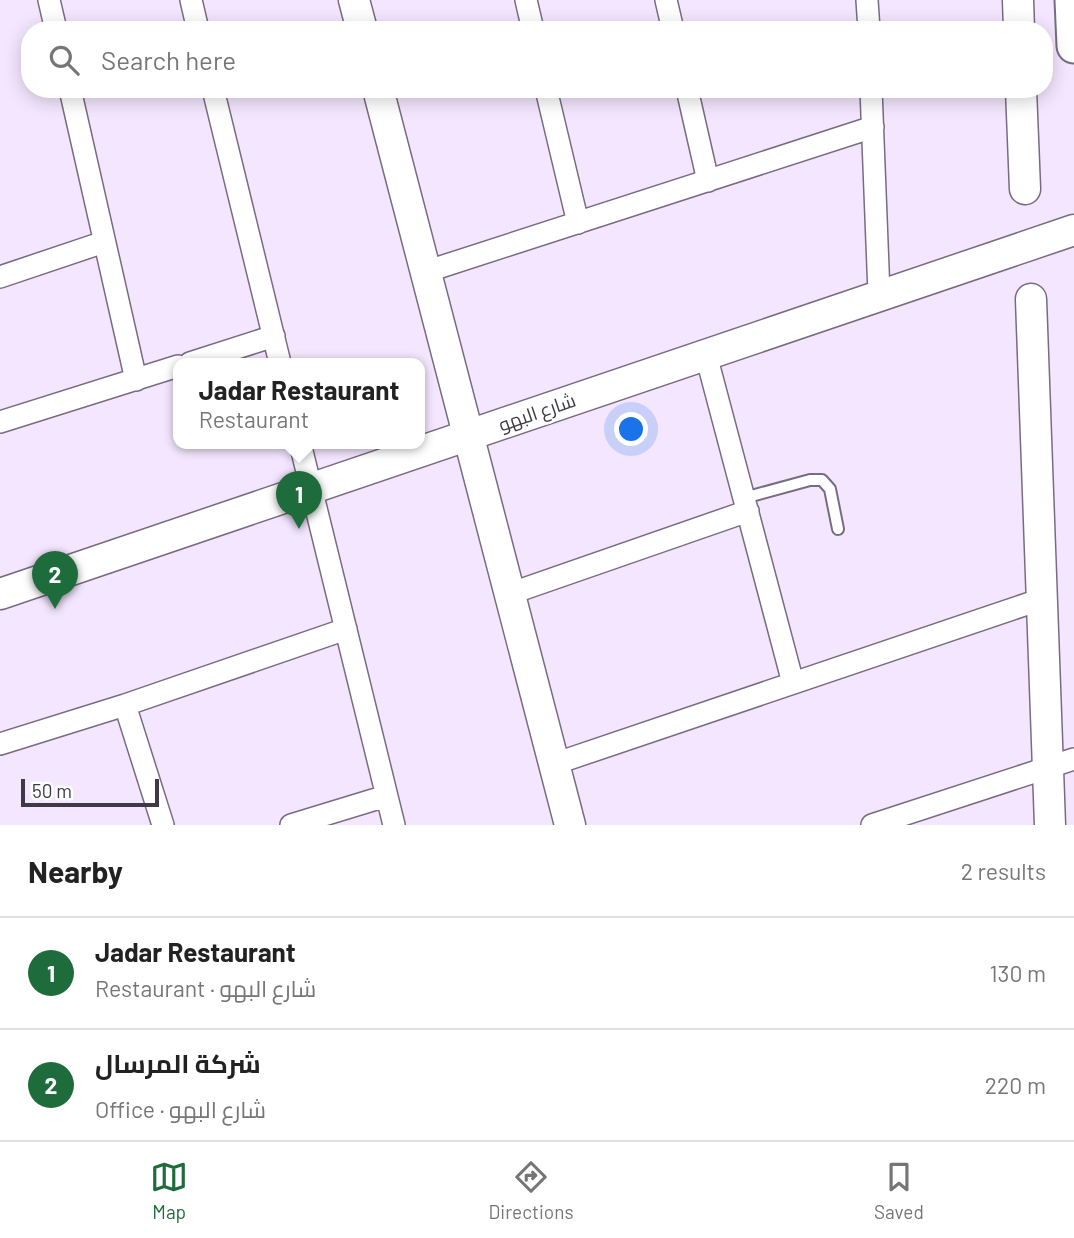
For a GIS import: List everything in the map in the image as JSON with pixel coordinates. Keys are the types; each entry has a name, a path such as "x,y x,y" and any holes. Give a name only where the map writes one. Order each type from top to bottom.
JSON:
{"main road":[{"path":"1072,0 1074,46"}],"street":[{"path":"49,0 54,21"},
{"path":"191,0 196,21"},
{"path":"354,0 360,21"},
{"path":"526,0 531,21"},
{"path":"666,0 671,21"},
{"path":"867,0 868,21"},
{"path":"1018,0 1019,21"},
{"path":"72,98 136,380"},
{"path":"215,98 279,358"},
{"path":"380,98 570,825"},
{"path":"548,98 578,223"},
{"path":"689,98 708,181"},
{"path":"871,98 879,294"},
{"path":"1021,98 1025,189"},
{"path":"425,272 873,127"},
{"name":"شارع البهو","path":"0,594 1074,230"},
{"path":"0,277 104,242"},
{"path":"1031,299 1042,599 1061,763 1050,825"},
{"path":"206,358 274,337"},
{"path":"706,355 793,683"},
{"path":"0,422 173,368"},
{"path":"301,449 394,825"},
{"path":"509,594 746,505"},
{"path":"554,764 1042,599"},
{"path":"0,744 125,705 346,629"},
{"path":"125,705 163,825"},
{"path":"872,825 1061,763"},
{"path":"291,825 386,796"}],"lane":[{"path":"746,505 810,480 822,480 830,489 838,529"}],"place":[{"name":"Jadar Restaurant","path":"299,529"},
{"name":"شركة المرسال","path":"55,609"}]}
